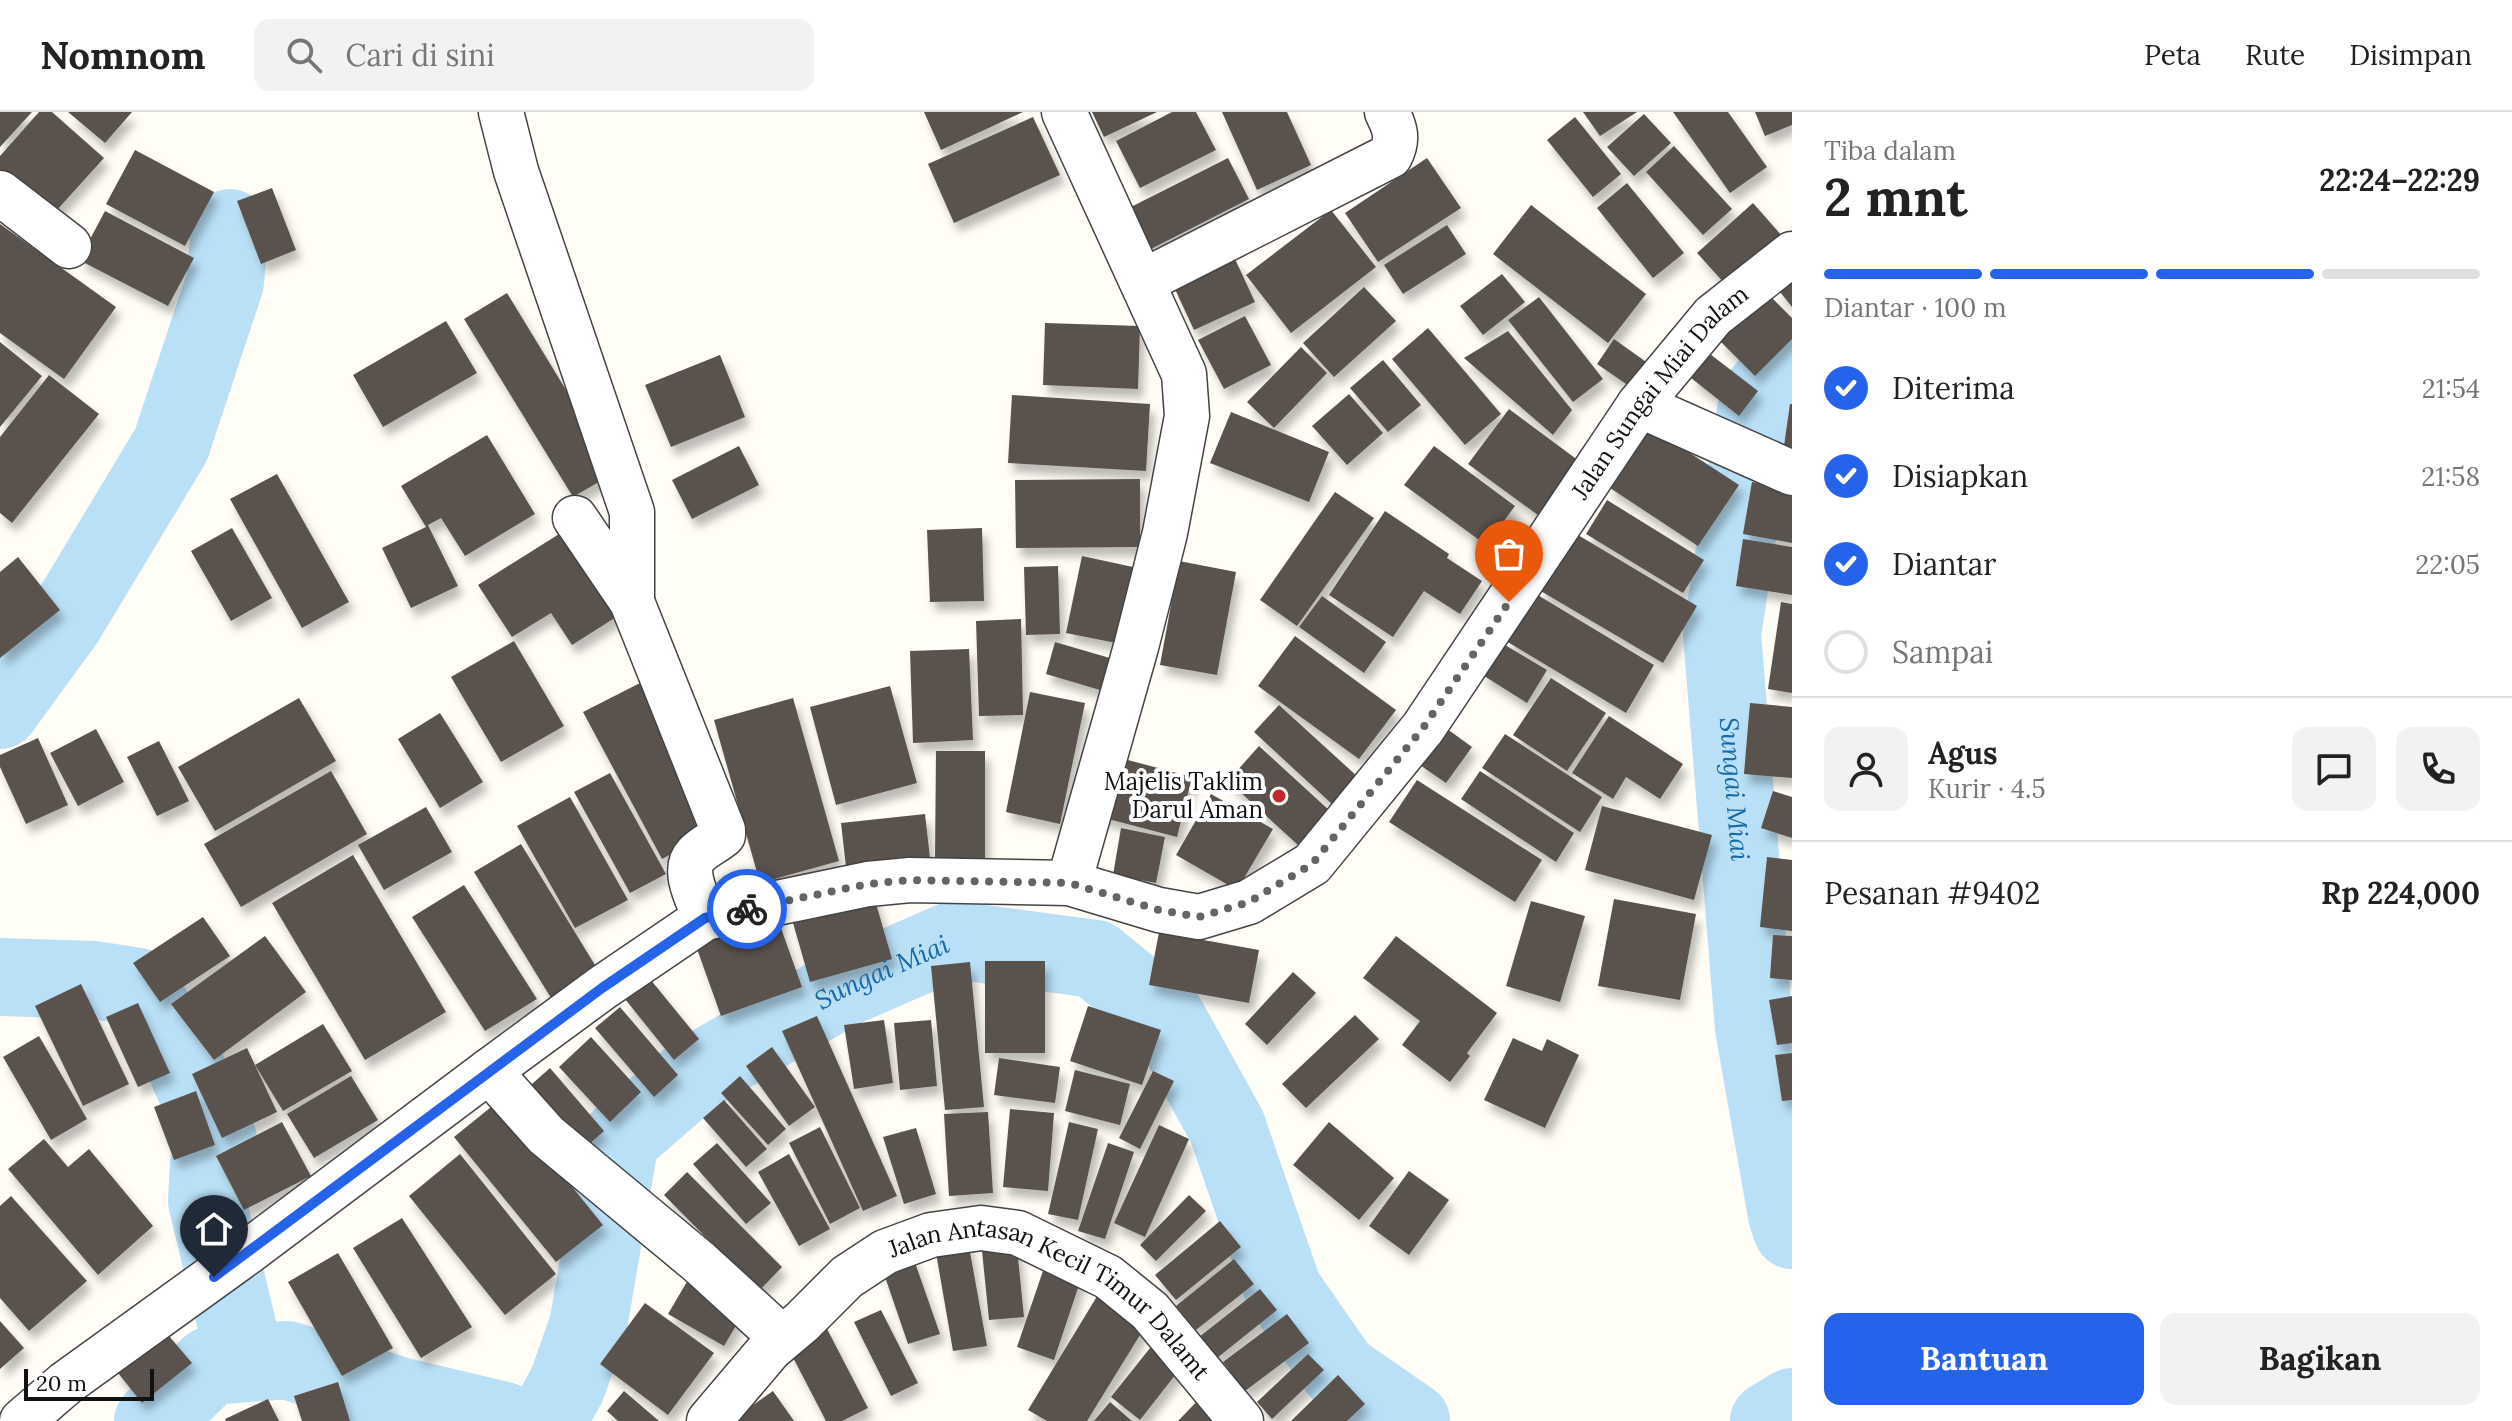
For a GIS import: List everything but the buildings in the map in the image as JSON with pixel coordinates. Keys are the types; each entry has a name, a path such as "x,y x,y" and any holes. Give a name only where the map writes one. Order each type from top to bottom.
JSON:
{"street":[{"path":"501,112 516,171 632,512 632,602"},
{"path":"1064,112 1184,374 1187,416 1154,576 1069,883"},
{"path":"1144,281 1390,156 1396,130 1387,112"},
{"path":"0,193 69,246"},
{"name":"Jalan Sungai Miai Dalam","path":"22,1421 66,1383 197,1290 489,1071 602,988 705,918 868,884 910,880 1069,883 1159,910 1199,917 1249,902 1312,864 1423,728 1713,316 1792,254"},
{"path":"1646,409 1792,473"},
{"path":"575,518 632,602 723,830 723,835 697,854 691,863 690,875 705,918"},
{"path":"489,1071 546,1135 699,1262 782,1338"},
{"name":"Jalan Antasan Kecil Timur Dalamt","path":"709,1421 770,1349 847,1277 885,1252 931,1235 981,1228 1018,1233 1108,1277 1150,1311 1241,1421"}],"waterway":[{"path":"0,710 65,621 171,445 225,282 230,228"},
{"name":"Sungai Miai","path":"1792,362 1758,398 1722,634 1754,1028 1792,1230"},
{"name":"Sungai Miai","path":"547,1421 567,1385 588,1326 620,1139 694,1075 839,990 954,940 1095,959 1166,1017 1227,1127 1283,1290 1340,1372 1411,1421"},
{"path":"0,977 94,980 139,987 182,1058 218,1139 209,1164 207,1201 246,1363"},
{"name":"Sungai Miai","path":"153,1421 210,1366 287,1360 399,1396 504,1421"},
{"name":"Sungai Miai","path":"1769,1421 1792,1407"}],"way so far":[{"path":"747,909 868,884 910,880 1069,883 1159,910 1199,917 1249,902 1312,864 1423,728 1509,602"}],"place":[{"name":"Majelis Taklim Darul Aman","path":"1279,796"}],"route":[{"path":"214,1277 602,988 705,918 747,909"}]}
